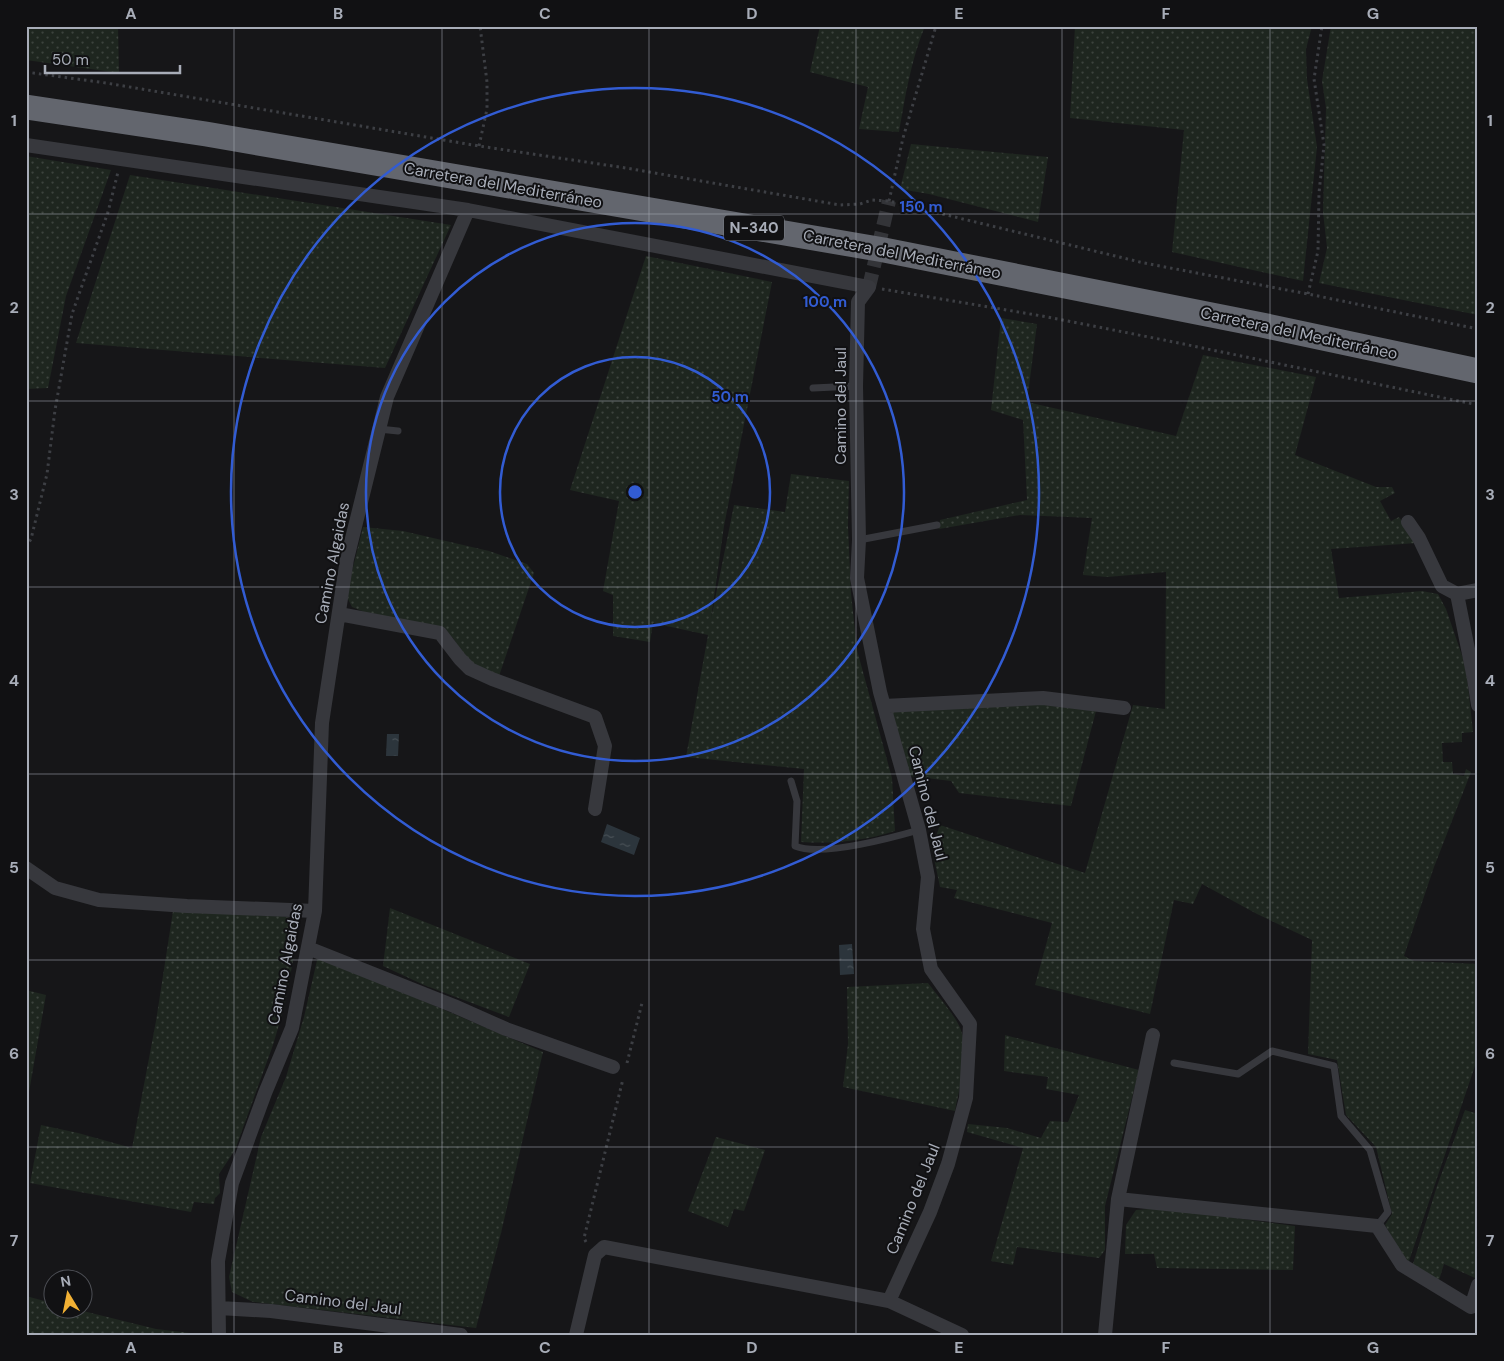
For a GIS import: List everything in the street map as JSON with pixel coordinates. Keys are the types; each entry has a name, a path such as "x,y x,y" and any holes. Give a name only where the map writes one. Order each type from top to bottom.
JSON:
{"highway":[{"name":"Carretera del Mediterráneo","path":"26,107 216,136 884,250 1262,325 1478,371"}],"street":[{"path":"26,145 468,210 869,286"},
{"name":"Camino Algaidas","path":"219,1335 218,1261 232,1183 265,1093 292,1028 315,911 322,723 347,559 387,397 468,210"},
{"name":"Camino del Jaul","path":"869,286 858,302 856,386 859,540 857,578 884,706 919,830 928,877 923,929 932,969 970,1024 966,1098 945,1172 930,1212 889,1301"},
{"path":"1408,522 1419,538 1442,586 1456,594 1478,590"},
{"path":"1456,594 1478,706"},
{"path":"339,614 440,633 470,669 594,717 605,746 595,810"},
{"path":"884,706 1043,698 1124,708"},
{"path":"26,868 55,888 99,900 187,906 315,911"},
{"path":"308,948 454,1006 506,1029 619,1068"},
{"path":"1105,1335 1118,1199 1153,1035"},
{"path":"1118,1199 1377,1226 1402,1265 1471,1307 1478,1285"},
{"path":"576,1335 596,1255 604,1247 889,1301 962,1335"},
{"name":"Camino del Jaul","path":"219,1308 271,1311 461,1335"}],"lane":[{"path":"813,388 856,386"},
{"path":"379,429 398,431"},
{"path":"859,540 937,525"},
{"path":"791,781 797,801 795,846 801,848 834,848 884,840 919,830"},
{"path":"1174,1063 1238,1074 1272,1051 1334,1066 1341,1116 1370,1150 1388,1212 1377,1226"}],"path":[{"path":"479,146 487,110 487,82 480,26"},
{"path":"889,201 902,138 936,26"},
{"path":"1308,294 1318,251 1324,145 1314,79 1322,26"},
{"path":"26,72 106,83 840,205 860,204 872,200 889,201 1144,263 1478,329"},
{"path":"26,547 31,539 47,474 55,410 72,314 108,212 121,160"},
{"path":"869,286 1154,338 1478,405"},
{"path":"619,1068 642,1003"},
{"path":"596,1255 584,1238 624,1078"}],"shaded area":[{"path":"26,26 118,26 119,73 26,60"},
{"path":"820,26 925,26 912,65 899,132 859,129 868,87 810,72"},
{"path":"1075,26 1312,26 1306,49 1307,79 1317,147 1303,281 1172,252 1184,130 1070,118"},
{"path":"1331,26 1478,26 1478,315 1319,283 1327,248 1323,212 1326,108 1322,81"},
{"path":"911,144 1048,157 1038,222 929,194 900,189"},
{"path":"26,156 111,170 66,296 48,388 26,389"},
{"path":"130,175 451,225 385,368 76,343"},
{"path":"646,256 772,282 724,526 711,619 734,505 785,512 791,474 849,481 848,526 851,593 857,650 892,778 895,831 848,841 825,843 801,842 804,769 686,757 708,635 653,623 650,642 613,636 613,595 603,591 619,501 570,490"},
{"path":"1001,318 1037,324 1027,402 1176,436 1203,355 1316,377 1295,455 1376,487 1392,487 1395,493 1380,501 1391,521 1399,517 1417,543 1331,549 1339,598 1422,591 1438,594 1446,609 1466,667 1473,732 1462,733 1462,742 1442,743 1443,762 1452,762 1453,774 1464,776 1466,769 1471,772 1434,867 1404,956 1414,961 1478,964 1478,1057 1408,1264 1385,1225 1392,1214 1376,1147 1346,1115 1337,1060 1308,1054 1312,940 1257,914 1202,884 1193,904 1174,900 1150,1014 1035,985 1052,923 954,898 957,890 940,887 930,839 936,836 940,825 1085,873 1133,705 1165,709 1166,572 1107,577 1083,575 1092,518 1020,515 939,529 940,520 1027,500 1023,420 991,410"},
{"path":"363,527 403,531 489,551 527,564 534,573 499,676 473,665 453,638 443,630 367,613 352,607 346,595"},
{"path":"1039,704 1096,711 1071,806 959,793 951,781 910,776 890,711"},
{"path":"390,908 530,964 509,1017 424,985 383,966"},
{"path":"173,911 276,915 291,918 296,928 295,950 284,1008 273,1045 235,1150 219,1174 220,1193 215,1198 214,1204 194,1202 191,1212 30,1183 41,1125 132,1148 156,1021"},
{"path":"318,956 543,1052 501,1233 476,1328 253,1302 232,1292 229,1277 261,1137 286,1077 304,1017"},
{"path":"928,983 956,1020 964,1041 964,1065 955,1111 843,1087 848,1044 847,987"},
{"path":"26,990 46,995 26,1109"},
{"path":"1005,1035 1139,1070 1105,1206 1105,1250 1099,1258 1017,1247 1013,1265 991,1261 1023,1148 967,1132 968,1124 1007,1128 1041,1138 1050,1121 1068,1122 1079,1095 1046,1089 1048,1077 1004,1071"},
{"path":"1465,1110 1478,1114 1478,1268 1475,1278 1444,1264 1439,1280 1412,1267 1437,1186"},
{"path":"716,1137 765,1150 744,1211 734,1209 728,1227 688,1211"},
{"path":"1161,1208 1295,1226 1293,1270 1157,1268 1154,1254 1125,1254 1126,1225 1136,1210"},
{"path":"26,1296 42,1300 42,1318 92,1318 92,1313 156,1329 208,1335 26,1335"}],"water":[{"path":"387,734 399,734 398,756 386,756"},
{"path":"607,824 640,838 634,855 601,842"},
{"path":"852,944 854,974 840,975 839,945"}],"tunnel":[{"path":"869,287 889,201"}]}
